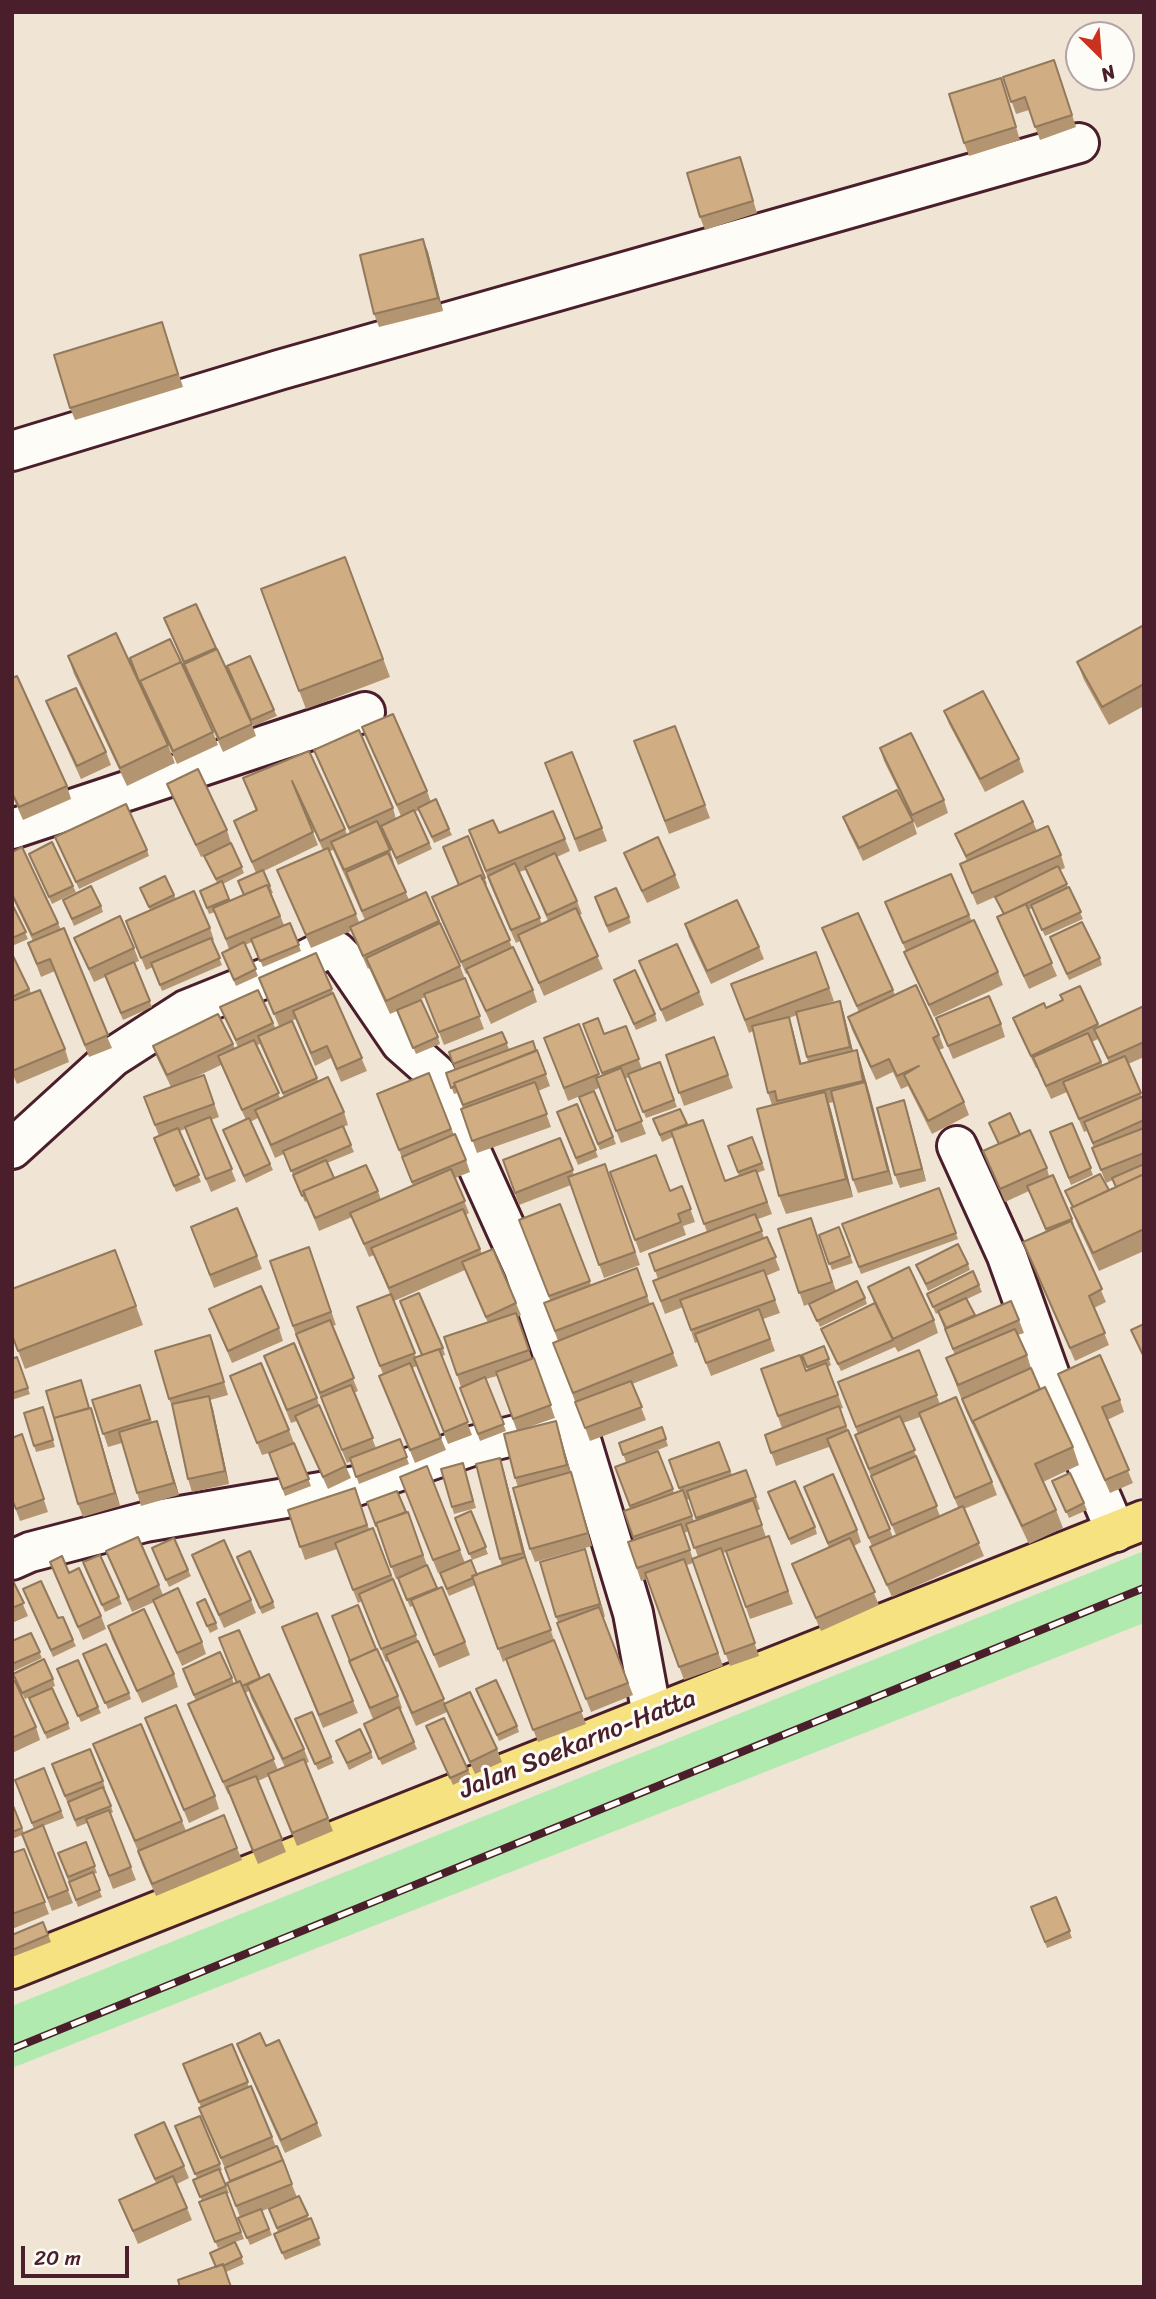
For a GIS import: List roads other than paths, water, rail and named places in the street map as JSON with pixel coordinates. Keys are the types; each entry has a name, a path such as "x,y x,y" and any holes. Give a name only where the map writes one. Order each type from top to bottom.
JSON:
{"highway":[{"name":"Jalan Soekarno-Hatta","path":"12,1969 1130,1526"}],"street":[{"path":"12,451 279,370 1079,143"},
{"path":"12,830 365,712"},
{"path":"13,1147 135,1040 186,1010 288,969 323,951 335,951 401,1043 436,1074 524,1269 575,1420 633,1613 652,1715"},
{"path":"957,1146 1007,1256 1055,1390 1130,1526"},
{"path":"12,1560 30,1552 145,1522 356,1486 472,1446 575,1420"}],"railway":[{"path":"12,2049 1144,1588"}]}
